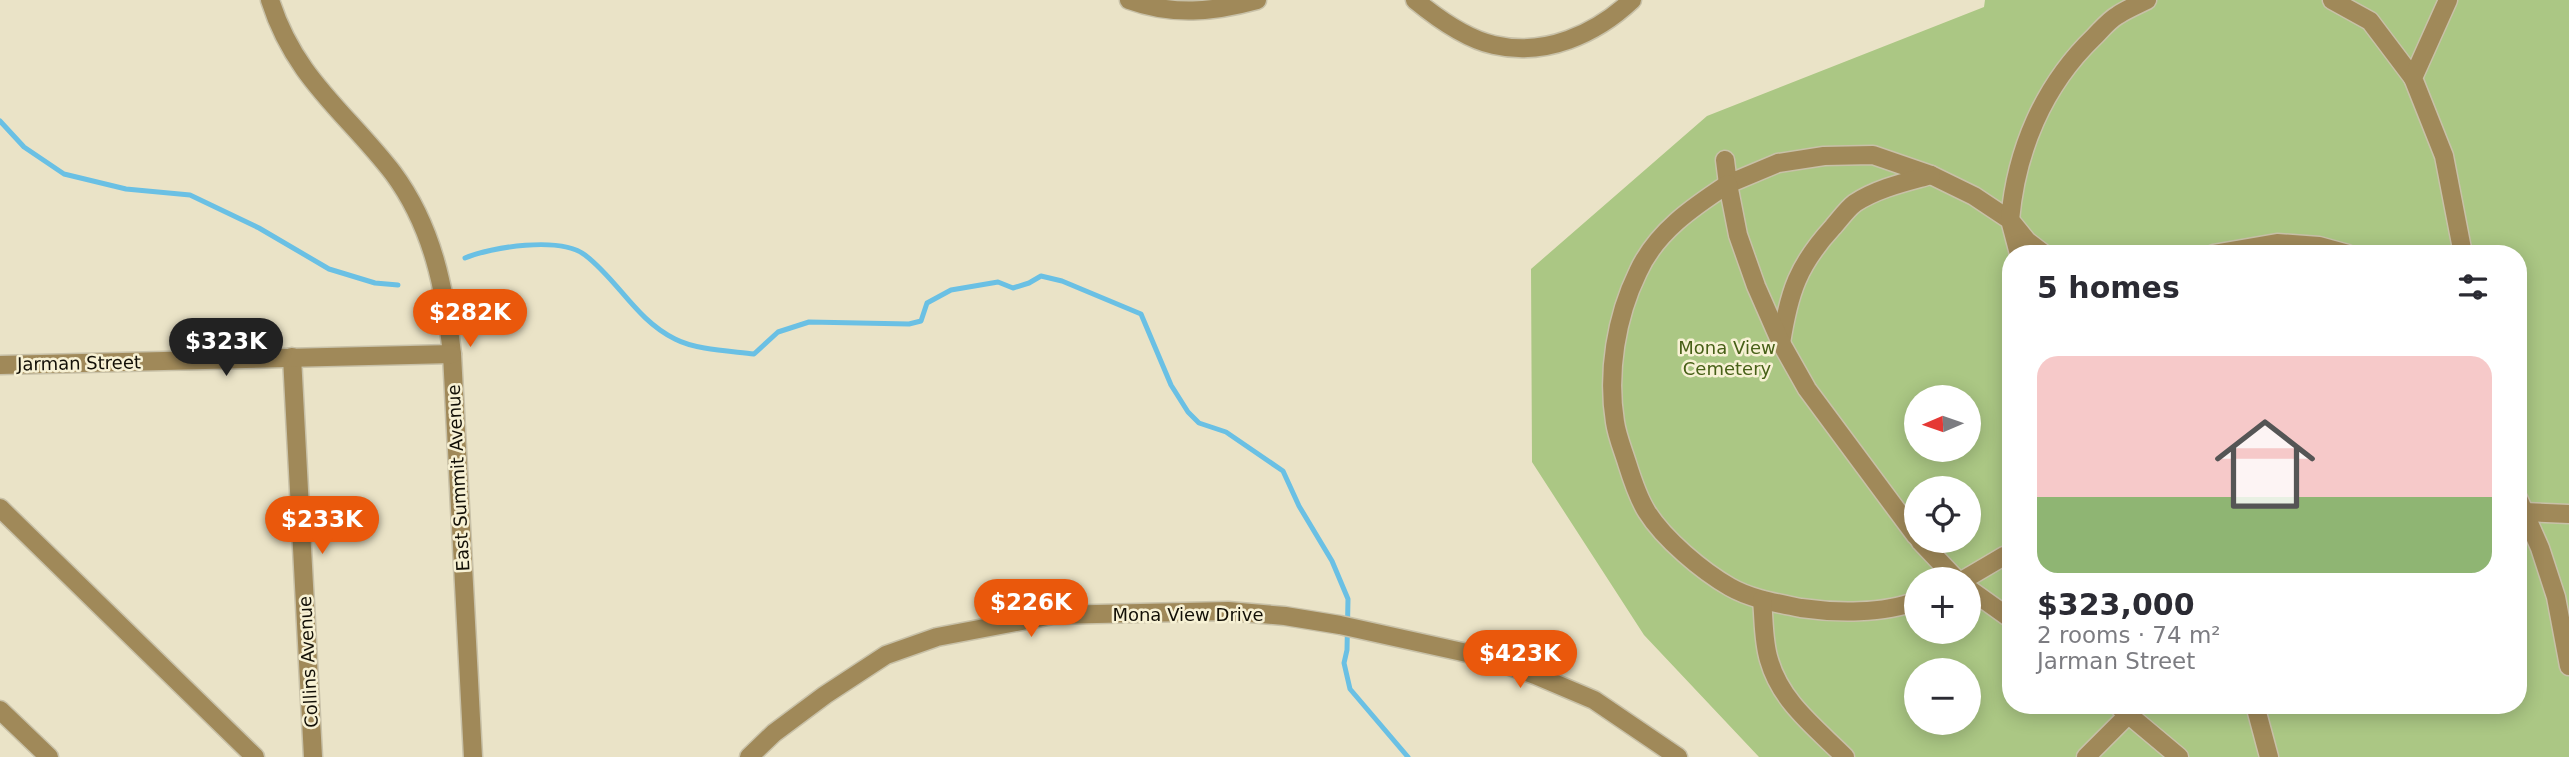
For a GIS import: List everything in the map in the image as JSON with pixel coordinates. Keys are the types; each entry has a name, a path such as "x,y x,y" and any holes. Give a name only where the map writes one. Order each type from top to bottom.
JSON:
{"street":[{"name":"East Summit Avenue","path":"271,0 277,21 293,53 315,85 393,174 418,212 436,258 446,304 452,354 473,757"},
{"path":"1129,0 1180,12 1224,9 1257,0"},
{"path":"1415,0 1459,30 1494,45 1529,47 1558,43 1587,34 1618,14 1632,0"},
{"path":"2017,245 2010,220 2013,186 2021,156 2038,113 2061,75 2085,45 2115,16 2147,0"},
{"path":"2332,0 2370,21 2413,78 2444,156 2461,245"},
{"path":"2413,78 2448,0"},
{"path":"1904,603 1856,612 1819,611 1762,600 1731,588 1702,568 1667,536 1647,512 1615,425 1613,356 1623,312 1638,271 1660,239 1687,211 1728,184 1778,163 1824,156 1873,155 1931,175 1974,197 2010,220 2032,245"},
{"path":"1725,160 1738,235 1756,286 1781,343 1807,388 1904,520"},
{"path":"1781,343 1786,311 1802,267 1829,231 1854,204 1891,186 1931,175"},
{"path":"2265,245 2305,245"},
{"name":"Jarman Street","path":"0,365 452,354"},
{"name":"Collins Avenue","path":"292,357 313,757"},
{"path":"2527,507 2569,514"},
{"path":"0,508 255,757"},
{"path":"2527,523 2557,597 2569,666"},
{"path":"1931,553 1945,567"},
{"path":"1981,569 2002,557"},
{"path":"1981,598 2002,613"},
{"path":"1762,600 1768,659 1782,693 1845,757"},
{"name":"Mona View Drive","path":"749,757 774,733 825,695 886,655 937,636 1053,615 1228,611 1285,616 1340,625 1485,657 1594,700 1678,757"},
{"path":"0,710 37,753"},
{"path":"2086,757 2120,714"},
{"path":"2128,714 2179,757"},
{"path":"2257,714 2269,757"}],"green space":[{"name":"Mona View Cemetery","path":"1985,0 2569,0 2569,757 1759,757 1644,635 1532,462 1531,269 1707,116 1984,7"}],"waterway":[{"path":"0,121 24,147 64,174 126,189 190,195 259,228 329,269 375,283 398,285"},
{"path":"465,258 491,250 525,245 574,249 597,265 638,311 661,331 683,343 703,348 754,354 778,332 809,322 909,324 921,321 927,303 951,290 998,282 1013,288 1041,276 1062,281 1141,314 1171,385 1188,412 1199,423 1226,432 1283,471 1299,506 1332,561 1348,599 1347,650 1344,663 1350,689 1408,757"}]}
